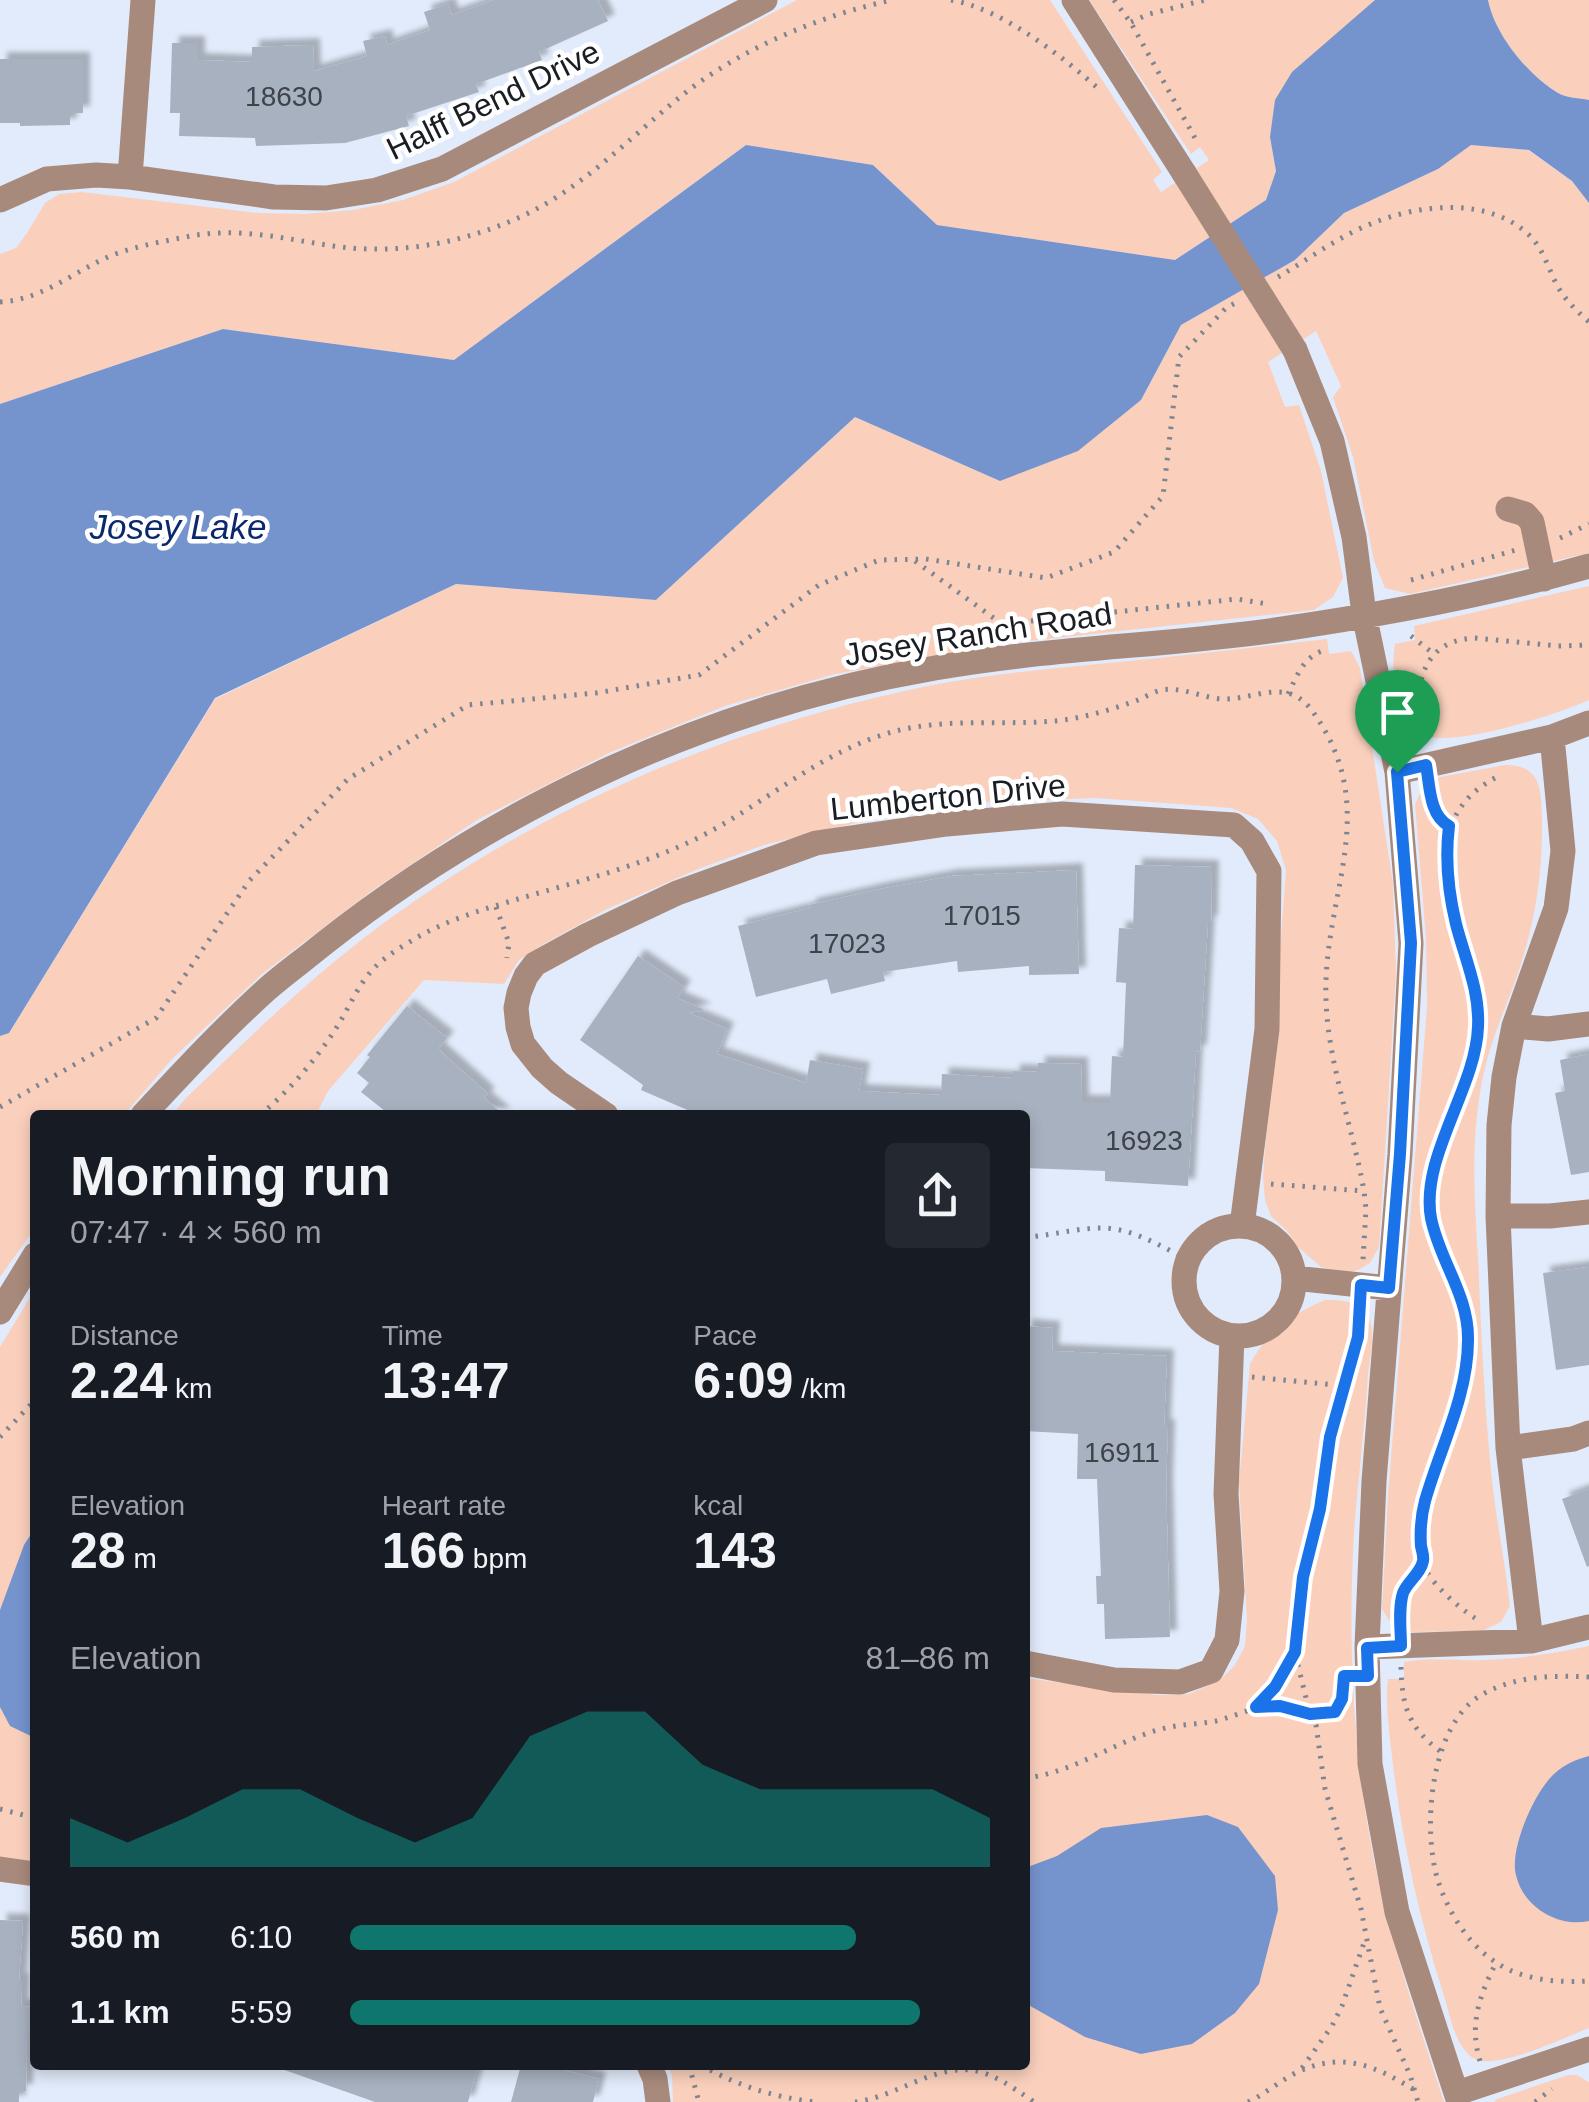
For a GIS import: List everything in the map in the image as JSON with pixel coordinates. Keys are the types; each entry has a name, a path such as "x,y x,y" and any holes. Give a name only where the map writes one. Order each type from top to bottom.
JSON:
{"street":[{"path":"130,176 143,0"},
{"name":"Halff Bend Drive","path":"0,200 47,179 96,175 304,198 353,195 408,182 442,168 764,0"},
{"path":"1074,0 1295,350 1332,441 1354,537 1364,614 1397,772 1411,943 1400,1154 1374,1481 1367,1648 1370,1764 1397,1912 1458,2098 1589,2049"},
{"path":"1508,509 1526,514 1532,522 1544,579"},
{"name":"Josey Ranch Road","path":"148,1110 268,988 429,866 495,827 610,769 728,722 842,687 897,676 1036,652 1276,630 1479,594 1589,566"},
{"path":"1397,772 1552,737 1589,723"},
{"path":"1531,1641 1508,1448 1498,1216 1499,1125 1514,1026 1556,908 1563,851 1552,737"},
{"name":"Lumberton Drive","path":"599,1110 542,1068 524,1044 516,1008 519,993 535,964 677,893 816,843 947,824 1062,814 1234,825 1252,840 1269,871 1266,1028 1242,1226"},
{"path":"1514,1026 1548,1030 1589,1024"},
{"path":"1498,1216 1589,1212"},
{"path":"1242,1226 1258,1229 1284,1248 1294,1278 1292,1298 1269,1328 1251,1335 1232,1336 1199,1319 1188,1304 1184,1286 1193,1249 1206,1236 1242,1226"},
{"path":"0,1312 30,1262"},
{"path":"1294,1278 1389,1288"},
{"path":"1030,1664 1114,1680 1180,1682 1210,1671 1227,1640 1232,1591 1226,1494 1232,1336"},
{"path":"1508,1448 1555,1443 1589,1434"},
{"path":"1367,1648 1531,1641 1589,1627"},
{"path":"0,1869 30,1873"},
{"path":"651,2070 658,2102"}],"path":[{"path":"952,0 1013,25 1069,63 1102,92"},
{"path":"1114,0 1201,150 1182,169"},
{"path":"1130,23 1149,14 1205,0"},
{"path":"1275,279 1374,222 1424,211 1473,207 1512,221 1530,236 1545,256 1561,292 1589,322"},
{"path":"0,1107 156,1018 248,882 348,779 468,705 596,694 700,675 820,584 879,560 926,559 1046,578 1114,552 1163,496 1179,356 1226,308 1242,298"},
{"path":"1402,582 1567,536 1589,524"},
{"path":"912,560 1002,624 1237,598 1276,605"},
{"path":"1410,636 1434,654"},
{"path":"1449,826 1435,811 1418,723 1419,682 1434,654 1462,638 1589,645"},
{"path":"1288,694 1310,656 1334,648"},
{"path":"266,1110 334,1032 369,973 414,939 495,906 674,850 722,826 842,751 876,736 911,726 948,722 1058,721 1096,714 1157,691 1174,689 1226,699 1262,692 1288,694 1306,702 1336,753 1345,780 1349,830 1326,968 1326,1004 1364,1191 1366,1221 1358,1337 1330,1437 1320,1509 1303,1577 1295,1652 1318,1737 1325,1789 1353,1881 1380,2008 1418,2102"},
{"path":"1504,774 1474,792 1459,807 1449,826 1446,849 1456,924 1478,1001 1478,1028 1476,1050 1433,1177 1430,1216 1461,1294 1468,1336 1461,1391 1420,1526 1423,1564 1461,1609 1476,1618 1488,1619 1528,1614"},
{"path":"495,906 509,943 506,960"},
{"path":"1248,1182 1364,1191"},
{"path":"1030,1236 1110,1228 1144,1238 1188,1260"},
{"path":"1230,1375 1345,1386"},
{"path":"0,1437 30,1405"},
{"path":"1423,1564 1404,1593 1401,1688 1407,1712 1423,1738 1440,1751"},
{"path":"1256,1707 1275,1687 1295,1652"},
{"path":"1030,1777 1066,1767 1150,1732 1214,1721 1256,1707 1280,1706 1310,1714 1335,1712 1342,1699 1344,1676 1368,1676"},
{"path":"1589,1677 1545,1676 1519,1681 1476,1698 1448,1731 1440,1751 1432,1801 1438,1880 1470,1940 1496,1963 1534,1978 1589,1982"},
{"path":"0,1810 30,1817"},
{"path":"1300,2071 1342,2006 1366,1939"},
{"path":"1487,2084 1474,2034 1480,2000 1496,1963"},
{"path":"1248,2102 1300,2071 1329,2062 1369,2065 1413,2089"},
{"path":"690,2070 699,2102"},
{"path":"711,2070 750,2090 814,2102"},
{"path":"855,2102 950,2070"},
{"path":"974,2070 1002,2080 1034,2102"}],"shaded area":[{"path":"797,0 1050,0 1162,172 1153,180 1161,192 1209,160 1200,147 1191,154 1089,0 1375,0 1346,28 1270,137 1276,171 1266,200 1175,260 937,225 873,165 746,145 454,360 223,329 0,404 0,254 16,248 45,203 59,194 82,192 259,213 305,214 403,200 454,182"},
{"path":"1488,0 1589,0 1589,100 1562,95 1535,76 1505,40"},
{"path":"1471,145 1528,150 1572,181 1589,203 1589,553 1410,594 1385,588 1374,561 1353,457 1333,397 1341,386 1316,331 1268,362 1285,407 1299,405 1321,471 1343,578 1333,597 1314,610 1001,644 835,674 725,706 611,752 477,820 373,890 262,974 172,1059 128,1110 30,1110 30,1235 0,1277 0,1036 9,1033 215,699 456,584 656,600 855,417 1000,481 1141,400 1181,325 1295,260 1344,213 1438,169"},
{"path":"1589,586 1589,700 1528,722 1474,735 1429,737 1408,725 1398,704 1394,654 1395,644 1415,640 1414,626"},
{"path":"1327,639 1329,654 1351,651 1360,668 1393,884 1396,975 1379,1247 1370,1263 1358,1270 1347,1273 1321,1267 1271,1216 1265,1200 1263,1176 1286,870 1277,841 1258,819 1231,808 1096,798 991,802 893,814 764,845 607,909 519,960 504,984 424,980 328,1091 318,1110 176,1110 271,1017 360,941 490,853 559,815 629,781 776,725 928,686 1018,672"},
{"path":"1505,765 1526,769 1537,781 1542,817 1534,912 1526,949 1488,1055 1480,1091 1474,1162 1486,1417 1510,1606 1501,1622 1482,1631 1409,1632 1392,1625 1382,1609 1427,1007 1426,938 1415,804 1422,789 1435,778"},
{"path":"30,1297 30,1865 0,1861 0,1347"},
{"path":"1325,1300 1345,1301 1367,1314 1371,1327 1352,1579 1352,1670 1359,1762 1382,1897 1444,2102 673,2102 670,2070 1030,2070 1030,1679 1157,1695 1189,1694 1220,1680 1235,1665 1245,1646 1247,1619 1239,1482 1250,1364 1264,1343 1302,1311"},
{"path":"1589,1646 1589,2028 1513,2057 1483,2061 1467,2053 1457,2038 1419,1907 1396,1786 1388,1679 1404,1679 1404,1662 1511,1658"},
{"path":"1568,2075 1589,2082 1589,2102 1494,2102 1497,2099"}],"water":[{"name":"Josey Lake","path":"1375,0 1488,0 1505,40 1535,76 1562,95 1589,100 1589,203 1572,181 1529,150 1471,145 1438,169 1344,213 1295,260 1181,325 1141,400 1078,451 1000,481 855,417 656,600 456,584 215,698 9,1033 0,1036 0,404 223,329 454,360 746,145 873,165 937,225 1175,260 1266,200 1276,171 1270,137 1275,100 1292,72"},
{"path":"30,1536 30,1736 10,1726 0,1707 0,1610"},
{"path":"1589,1756 1589,1921 1566,1921 1544,1913 1526,1897 1516,1875 1516,1851 1525,1821 1547,1782 1566,1765"},
{"path":"1207,1815 1238,1827 1275,1876 1278,1910 1259,1984 1235,2013 1192,2044 1141,2054 1085,2037 1030,2006 1030,1866 1057,1856 1101,1828"}],"building":[{"path":"494,0 598,0 608,21 539,52 542,60 476,84 479,92 406,116 409,126 345,143 256,146 255,138 179,136 180,113 170,113 172,43 198,43 198,60 252,62 252,47 313,45 314,71 367,56 363,41 385,36 387,45 430,30 424,12 448,4 452,15"},
{"path":"0,59 83,59 83,113 70,113 70,125 0,123"},
{"path":"1135,865 1212,867 1211,922 1200,1052 1196,1051 1188,1186 1105,1181 1105,1171 1030,1168 1030,1110 687,1110 641,1090 643,1085 580,1040 638,956 684,987 677,998 705,1010 689,1013 727,1029 717,1054 806,1083 810,1060 863,1069 859,1091 941,1095 942,1074 1013,1078 1013,1071 1038,1072 1038,1063 1081,1064 1082,1102 1110,1102 1112,1056 1123,1057 1126,983 1116,982 1119,928 1133,929"},
{"path":"1076,870 1079,974 1029,975 1029,966 958,972 957,961 883,972 885,981 831,994 827,979 756,997 738,926 810,908 809,905 951,876"},
{"path":"407,1006 447,1038 438,1049 488,1094 484,1098 498,1110 384,1110 361,1092 369,1083 357,1073 370,1057 367,1055"},
{"path":"1589,1054 1589,1172 1571,1175 1555,1093 1565,1091 1560,1060"},
{"path":"1589,1267 1589,1365 1556,1370 1543,1273"},
{"path":"1030,1326 1053,1328 1052,1351 1167,1356 1164,1426 1168,1426 1170,1637 1105,1639 1104,1604 1097,1604 1096,1576 1101,1576 1097,1479 1077,1479 1078,1434 1030,1431"},
{"path":"1589,1489 1589,1566 1587,1567 1562,1499"},
{"path":"0,1920 23,1921 21,2006 30,2007 26,2091 19,2091 19,2102 0,2102"},
{"path":"285,2070 477,2070 468,2102 375,2102"},
{"path":"520,2070 564,2070 599,2079 593,2102 511,2102"}],"route":[{"path":"1426,765 1435,811 1449,826 1447,873 1456,924 1478,1001 1476,1050 1440,1153 1430,1200 1436,1236 1466,1313 1467,1361 1424,1504 1420,1526 1423,1564 1404,1593 1401,1646 1367,1648 1368,1676 1344,1676 1340,1707 1329,1714 1310,1714 1280,1706 1256,1707 1275,1687 1295,1652 1303,1577 1320,1509 1330,1437 1358,1337 1361,1285 1389,1288 1411,943 1397,772 1426,765"}]}
